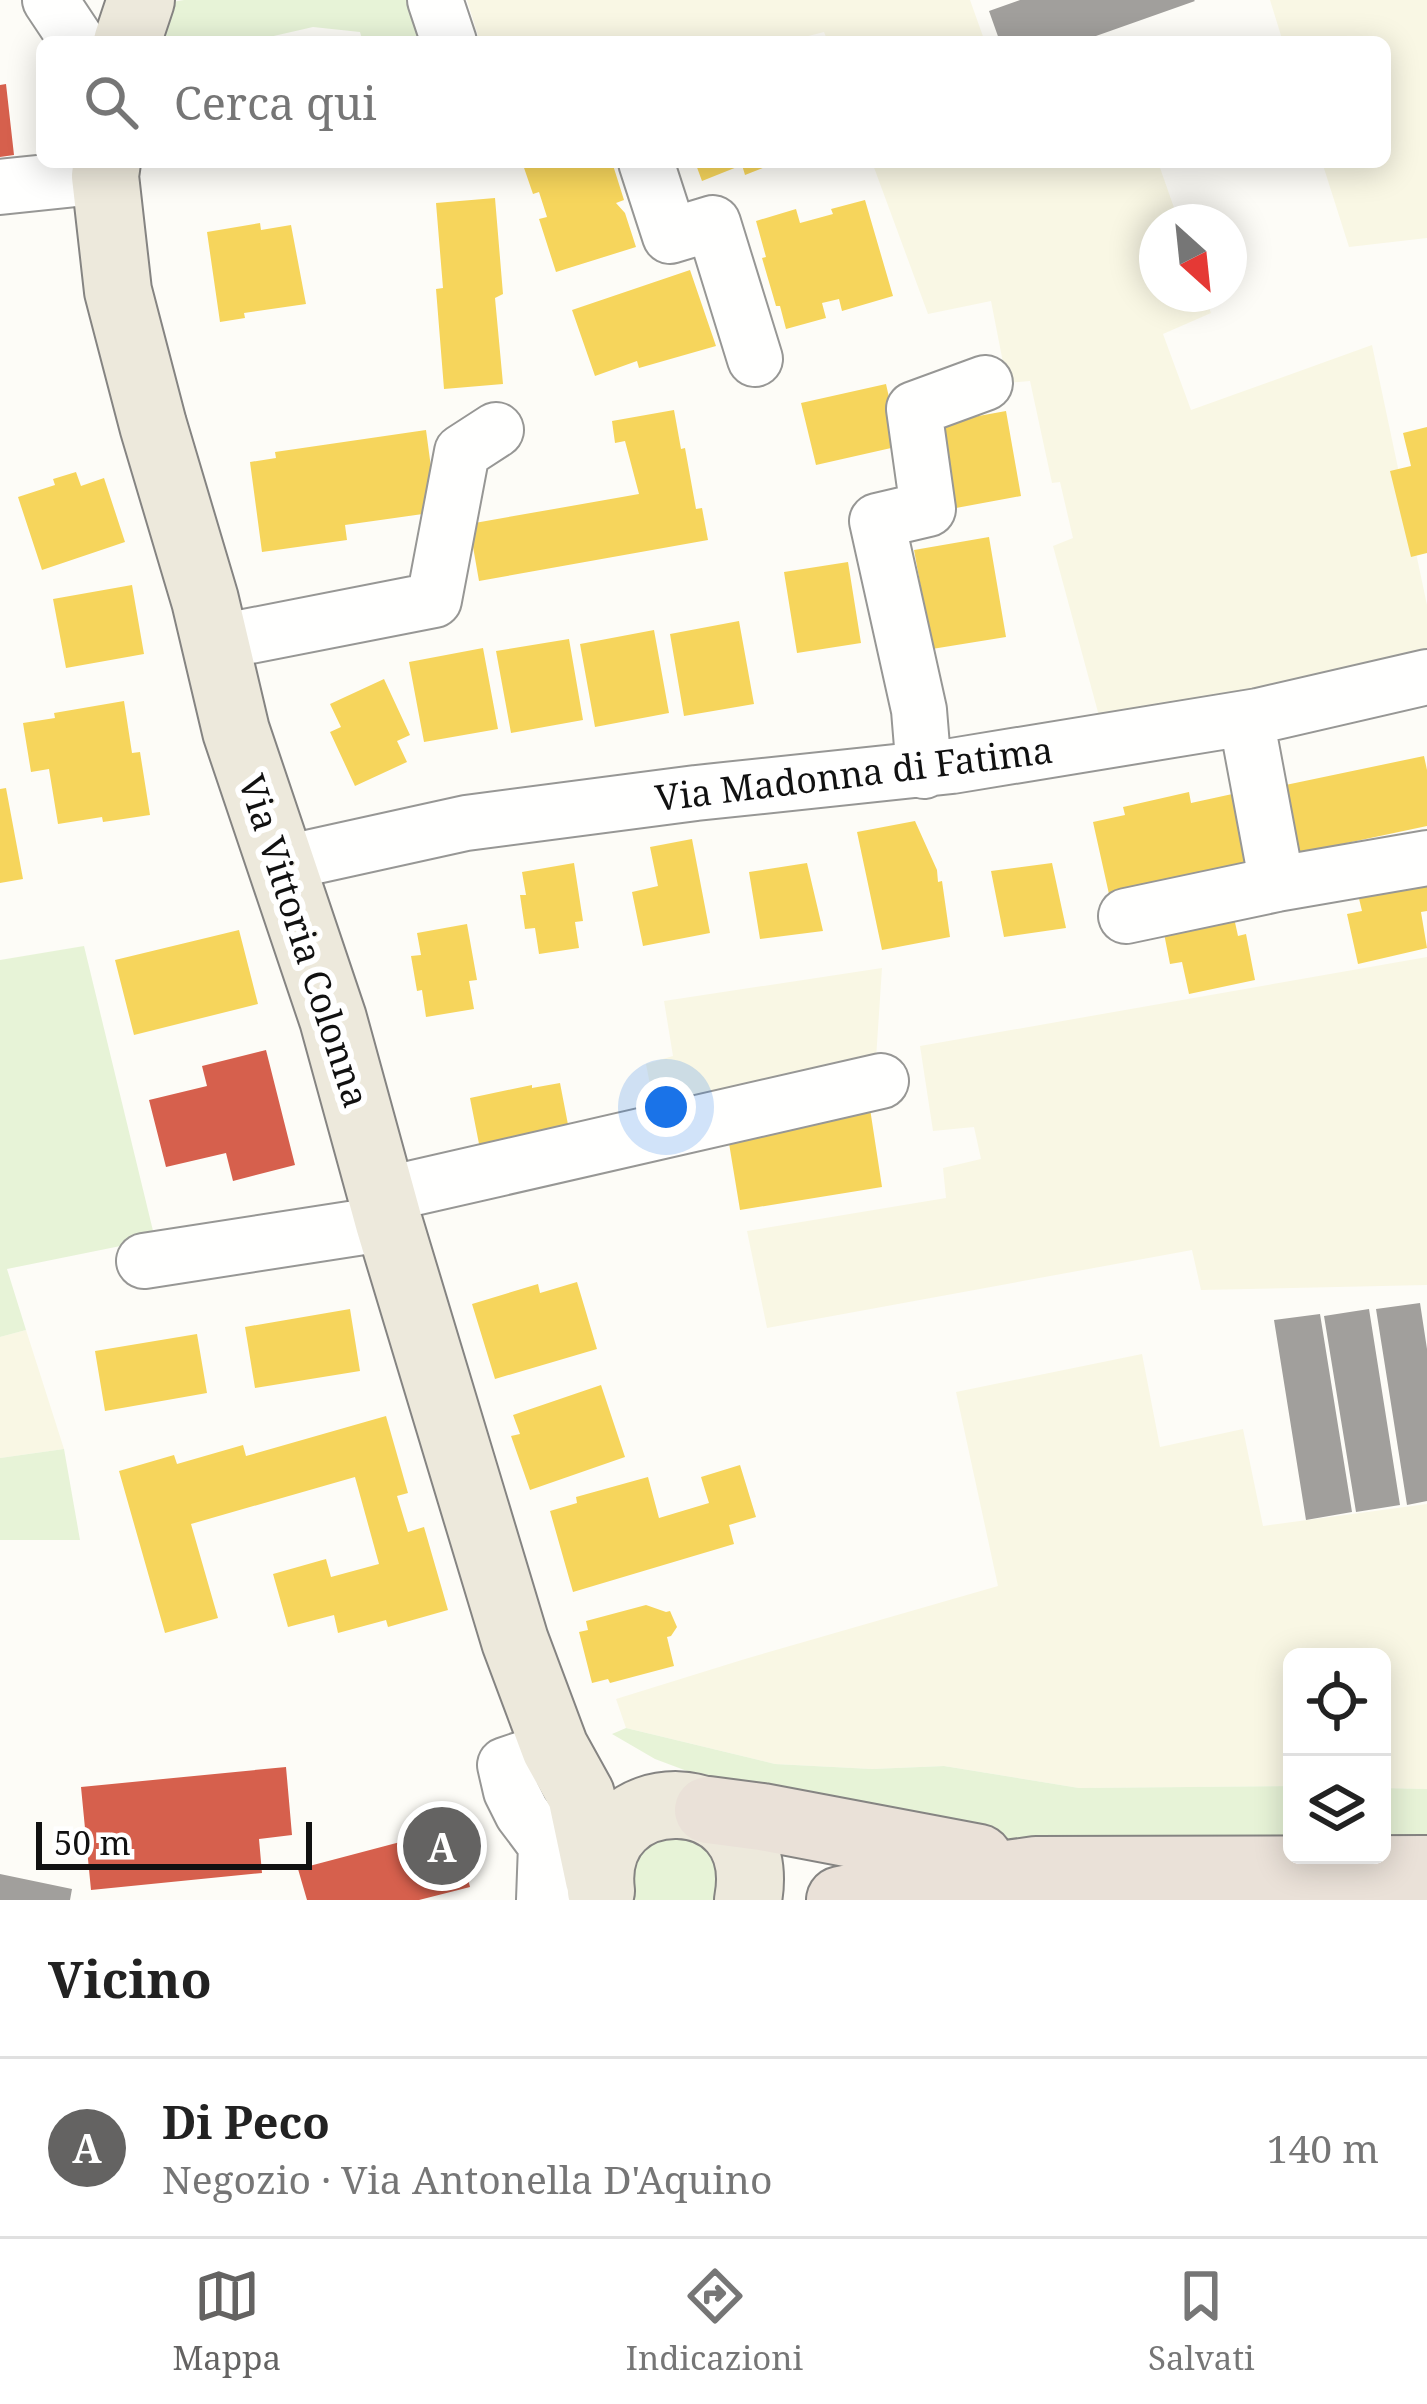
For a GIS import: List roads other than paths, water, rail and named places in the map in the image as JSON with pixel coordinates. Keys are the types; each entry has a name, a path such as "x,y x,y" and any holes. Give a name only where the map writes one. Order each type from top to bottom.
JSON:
{"highway":[{"path":"692,1807 1036,1870"},
{"path":"840,1900 1036,1870 1427,1869"}],"main road":[{"path":"129,36 141,0"},
{"name":"Via Vittoria Colonna","path":"106,169 118,291 205,600 236,730 333,1019 515,1641 532,1737 581,1795 582,1893"},
{"name":"Via Vittoria Colonna","path":"532,1737 587,1746 727,1822 750,1860 748,1900"},
{"path":"582,1893 613,1835 630,1818 652,1807 692,1807"}],"street":[{"path":"50,0 74,36"},
{"path":"435,0 447,36"},
{"path":"648,168 670,236 713,223 755,358"},
{"name":"Via Vittoria Colonna","path":"0,187 106,169"},
{"path":"924,771 920,710 877,521 928,509 914,409 985,383"},
{"path":"214,643 434,599 462,452 496,430"},
{"name":"Via Madonna di Fatima","path":"280,864 466,824 696,793 924,771 1246,718 1427,677"},
{"path":"1246,718 1277,884"},
{"path":"1126,916 1427,858"},
{"path":"144,1261 386,1209 880,1081"}],"place":[{"name":"Di Peco","path":"442,1846"}]}
